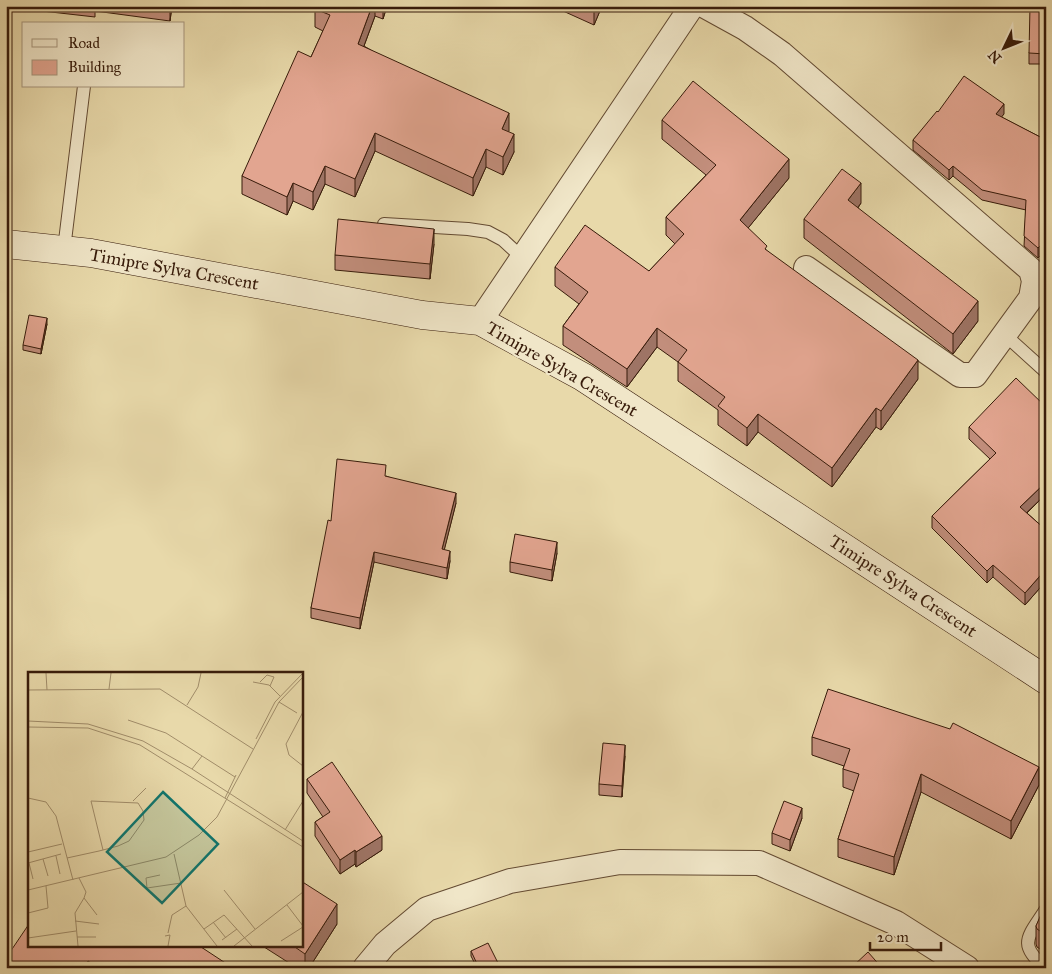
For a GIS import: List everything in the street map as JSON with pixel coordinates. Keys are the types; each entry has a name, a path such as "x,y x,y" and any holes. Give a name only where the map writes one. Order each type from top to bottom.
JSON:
{"street":[{"path":"480,321 692,6"},
{"path":"705,6 745,28 782,54 1031,270 1034,281 1031,298 975,375 960,374 806,268"},
{"name":"Timipre Sylva Crescent","path":"6,244 64,249 422,315 480,321 583,378 1046,680"},
{"path":"365,968 385,944 427,909 510,881 620,862 759,863 896,922 967,968"}],"lane":[{"path":"64,249 84,88"},
{"path":"371,223 488,232 503,240 516,253 514,270"},
{"path":"1004,334 1046,372"},
{"path":"1046,909 1027,942 1028,950 1046,968"}],"building":[{"path":"138,6 171,6 170,10"},
{"path":"316,6 372,6 358,44 509,113 502,129 514,134 503,157 486,149 473,178 375,133 355,179 325,166 313,192 293,183 287,197 242,176 298,51 311,57 330,15 315,9"},
{"path":"1030,6 1046,8 1046,54 1029,53"},
{"path":"964,76 1004,104 996,114 1046,140 1046,240 1038,248 1024,236 1026,200 982,190 953,166 949,170 913,140 938,112"},
{"path":"693,81 789,159 740,220 767,246 765,249 918,360 881,411 876,408 832,468 758,414 747,428 718,406 725,397 678,362 687,350 657,328 627,369 563,326 588,292 555,267 585,225 649,271 684,234 666,217 716,165 662,120"},
{"path":"842,169 861,183 848,200 978,301 953,334 804,219"},
{"path":"338,219 434,229 430,264 335,255"},
{"path":"29,315 47,318 41,349 23,345"},
{"path":"1016,378 1046,407 1046,482 1020,507 1046,530 1046,569 1025,593 993,565 987,571 932,516 996,453 969,427"},
{"path":"337,459 386,465 385,476 456,493 442,549 450,551 447,568 374,552 360,618 311,608 328,520 331,521"},
{"path":"515,534 557,542 552,570 510,562"},
{"path":"828,689 950,729 953,723 1039,767 1011,821 921,774 894,857 838,839 859,774 843,769 850,749 812,737"},
{"path":"603,743 625,745 622,786 599,784"},
{"path":"332,762 382,836 340,860 315,822 330,812 307,779"},
{"path":"784,801 802,808 790,840 772,833"},
{"path":"302,882 337,904 305,954 293,946 302,946"},
{"path":"1046,906 1046,935 1037,929 1036,926"},
{"path":"28,925 28,946 200,946 233,968 98,968 88,961 84,968 6,968 6,958"},
{"path":"488,943 499,968 479,968 471,951"},
{"path":"868,952 882,968 851,968"}]}
